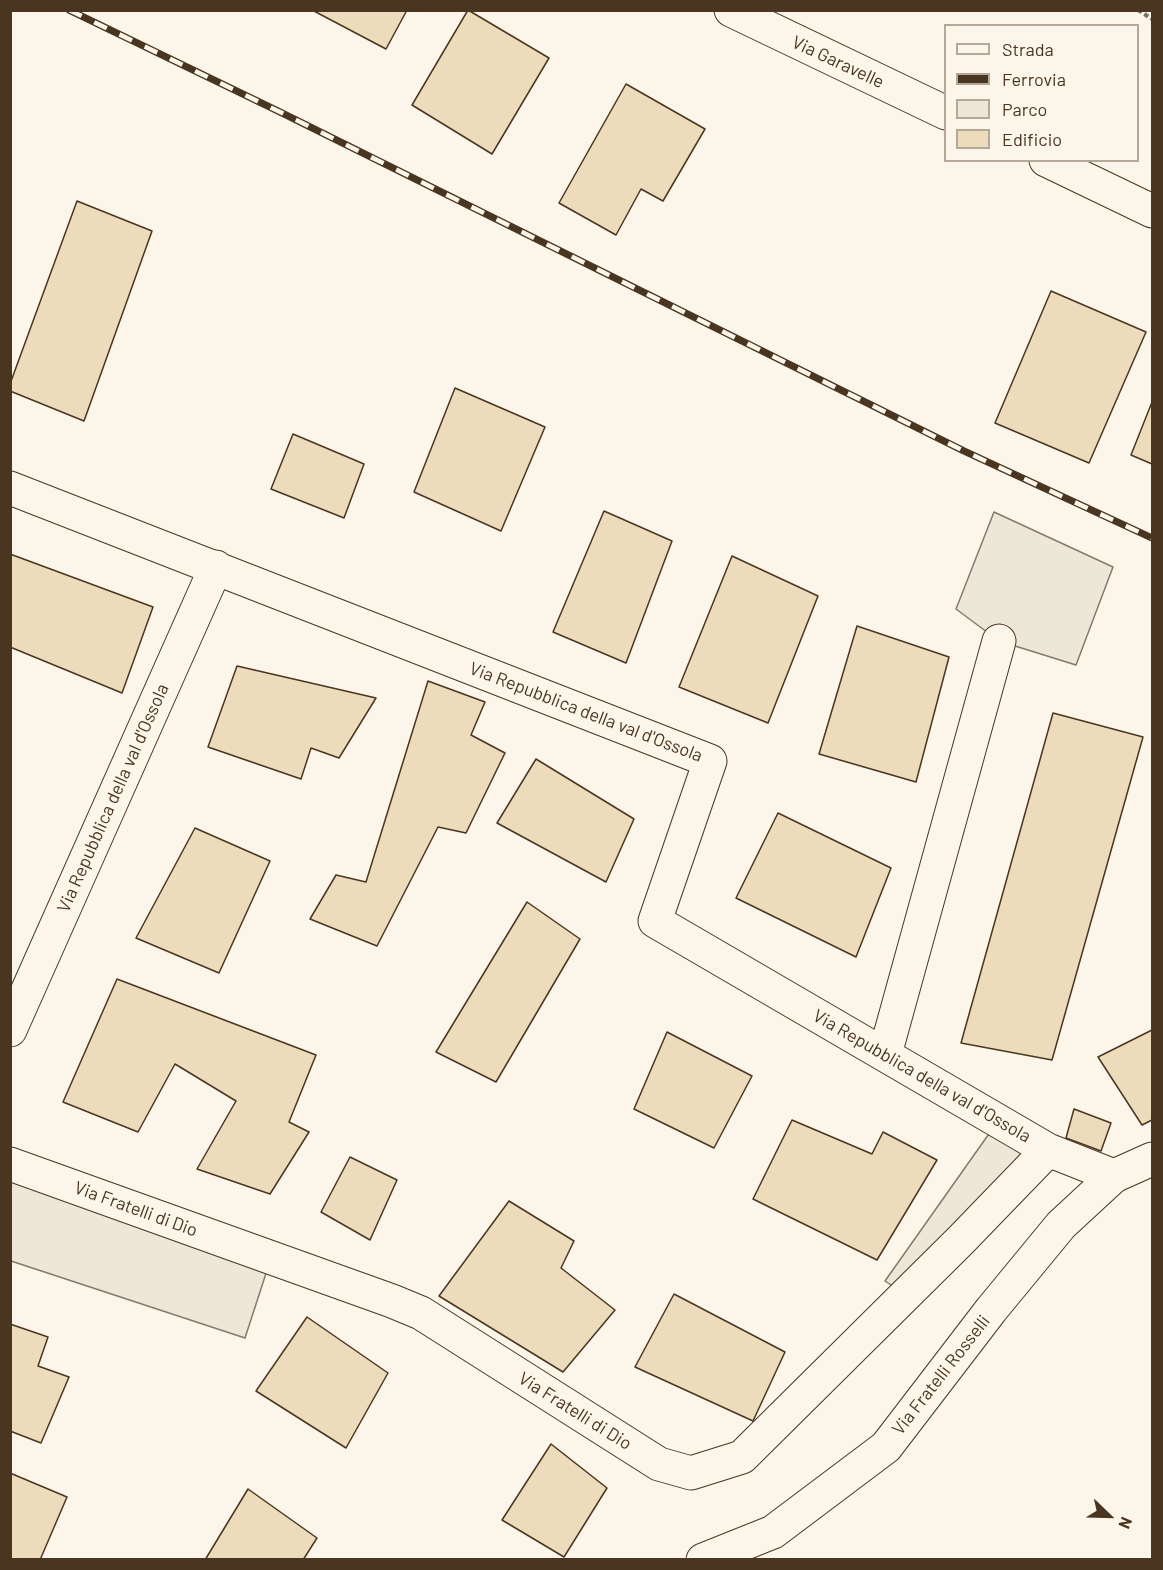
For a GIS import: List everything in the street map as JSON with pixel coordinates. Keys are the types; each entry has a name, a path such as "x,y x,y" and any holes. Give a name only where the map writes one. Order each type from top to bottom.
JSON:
{"street":[{"name":"Via Garavelle","path":"731,10 944,113"},
{"path":"1050,162 1152,211"},
{"name":"Via Repubblica della val d'Ossola","path":"10,488 710,761 655,921 1048,1150 1114,1176"},
{"name":"Via Repubblica della val d'Ossola","path":"10,1030 216,567"},
{"path":"885,1054 999,641"},
{"name":"Via Fratelli di Dio","path":"10,1164 421,1313 659,1464 691,1473 742,1457 961,1240 1048,1150"},
{"name":"Via Fratelli Rosselli","path":"703,1560 773,1532 886,1446 991,1310 1061,1225 1114,1176 1152,1159"}],"path":[{"path":"1138,10 1152,19"}],"green space":[{"path":"998,1121 1048,1150 906,1295 885,1281"},
{"path":"11,1164 271,1258 245,1338 11,1261"}],"shaded area":[{"path":"994,512 1113,567 1076,665 999,641 956,609"}],"building":[{"path":"312,10 407,10 386,49"},
{"path":"468,10 549,58 492,154 412,105"},
{"path":"626,84 705,129 663,201 641,189 616,235 559,203"},
{"path":"77,201 152,231 84,421 10,391 10,384"},
{"path":"1051,291 1146,332 1089,463 995,423"},
{"path":"455,388 545,427 501,531 414,492"},
{"path":"1152,402 1152,464 1131,455"},
{"path":"293,434 364,464 344,518 271,489"},
{"path":"604,511 672,541 626,663 553,632"},
{"path":"10,554 153,607 122,693 10,647"},
{"path":"732,556 818,596 768,723 679,687"},
{"path":"857,626 949,657 916,782 819,754"},
{"path":"237,666 376,698 339,758 311,748 301,779 208,747"},
{"path":"428,681 485,702 471,735 505,753 466,833 438,827 377,946 310,919 336,875 366,882"},
{"path":"1053,713 1143,737 1052,1060 961,1043"},
{"path":"536,759 634,819 606,882 497,823"},
{"path":"778,813 891,868 856,957 736,898"},
{"path":"195,828 270,861 219,973 136,938"},
{"path":"527,902 580,939 496,1082 436,1052"},
{"path":"117,979 316,1055 289,1122 309,1132 270,1194 197,1169 236,1101 175,1064 138,1132 63,1102"},
{"path":"1152,1030 1152,1120 1142,1125 1098,1057"},
{"path":"667,1032 752,1076 714,1148 634,1109"},
{"path":"1074,1109 1111,1123 1101,1151 1066,1138"},
{"path":"792,1120 872,1154 883,1132 937,1160 877,1260 753,1199"},
{"path":"350,1157 397,1180 370,1240 321,1212"},
{"path":"509,1201 574,1241 561,1268 615,1310 563,1372 439,1296"},
{"path":"674,1294 785,1352 753,1421 635,1367"},
{"path":"307,1317 388,1373 346,1448 256,1391"},
{"path":"10,1324 48,1337 38,1366 69,1377 41,1443 10,1431"},
{"path":"551,1444 607,1488 564,1557 502,1520"},
{"path":"10,1473 67,1497 40,1560 10,1560"},
{"path":"248,1489 317,1538 303,1560 205,1560"}],"railway":[{"path":"69,10 964,451 1152,538"}]}
